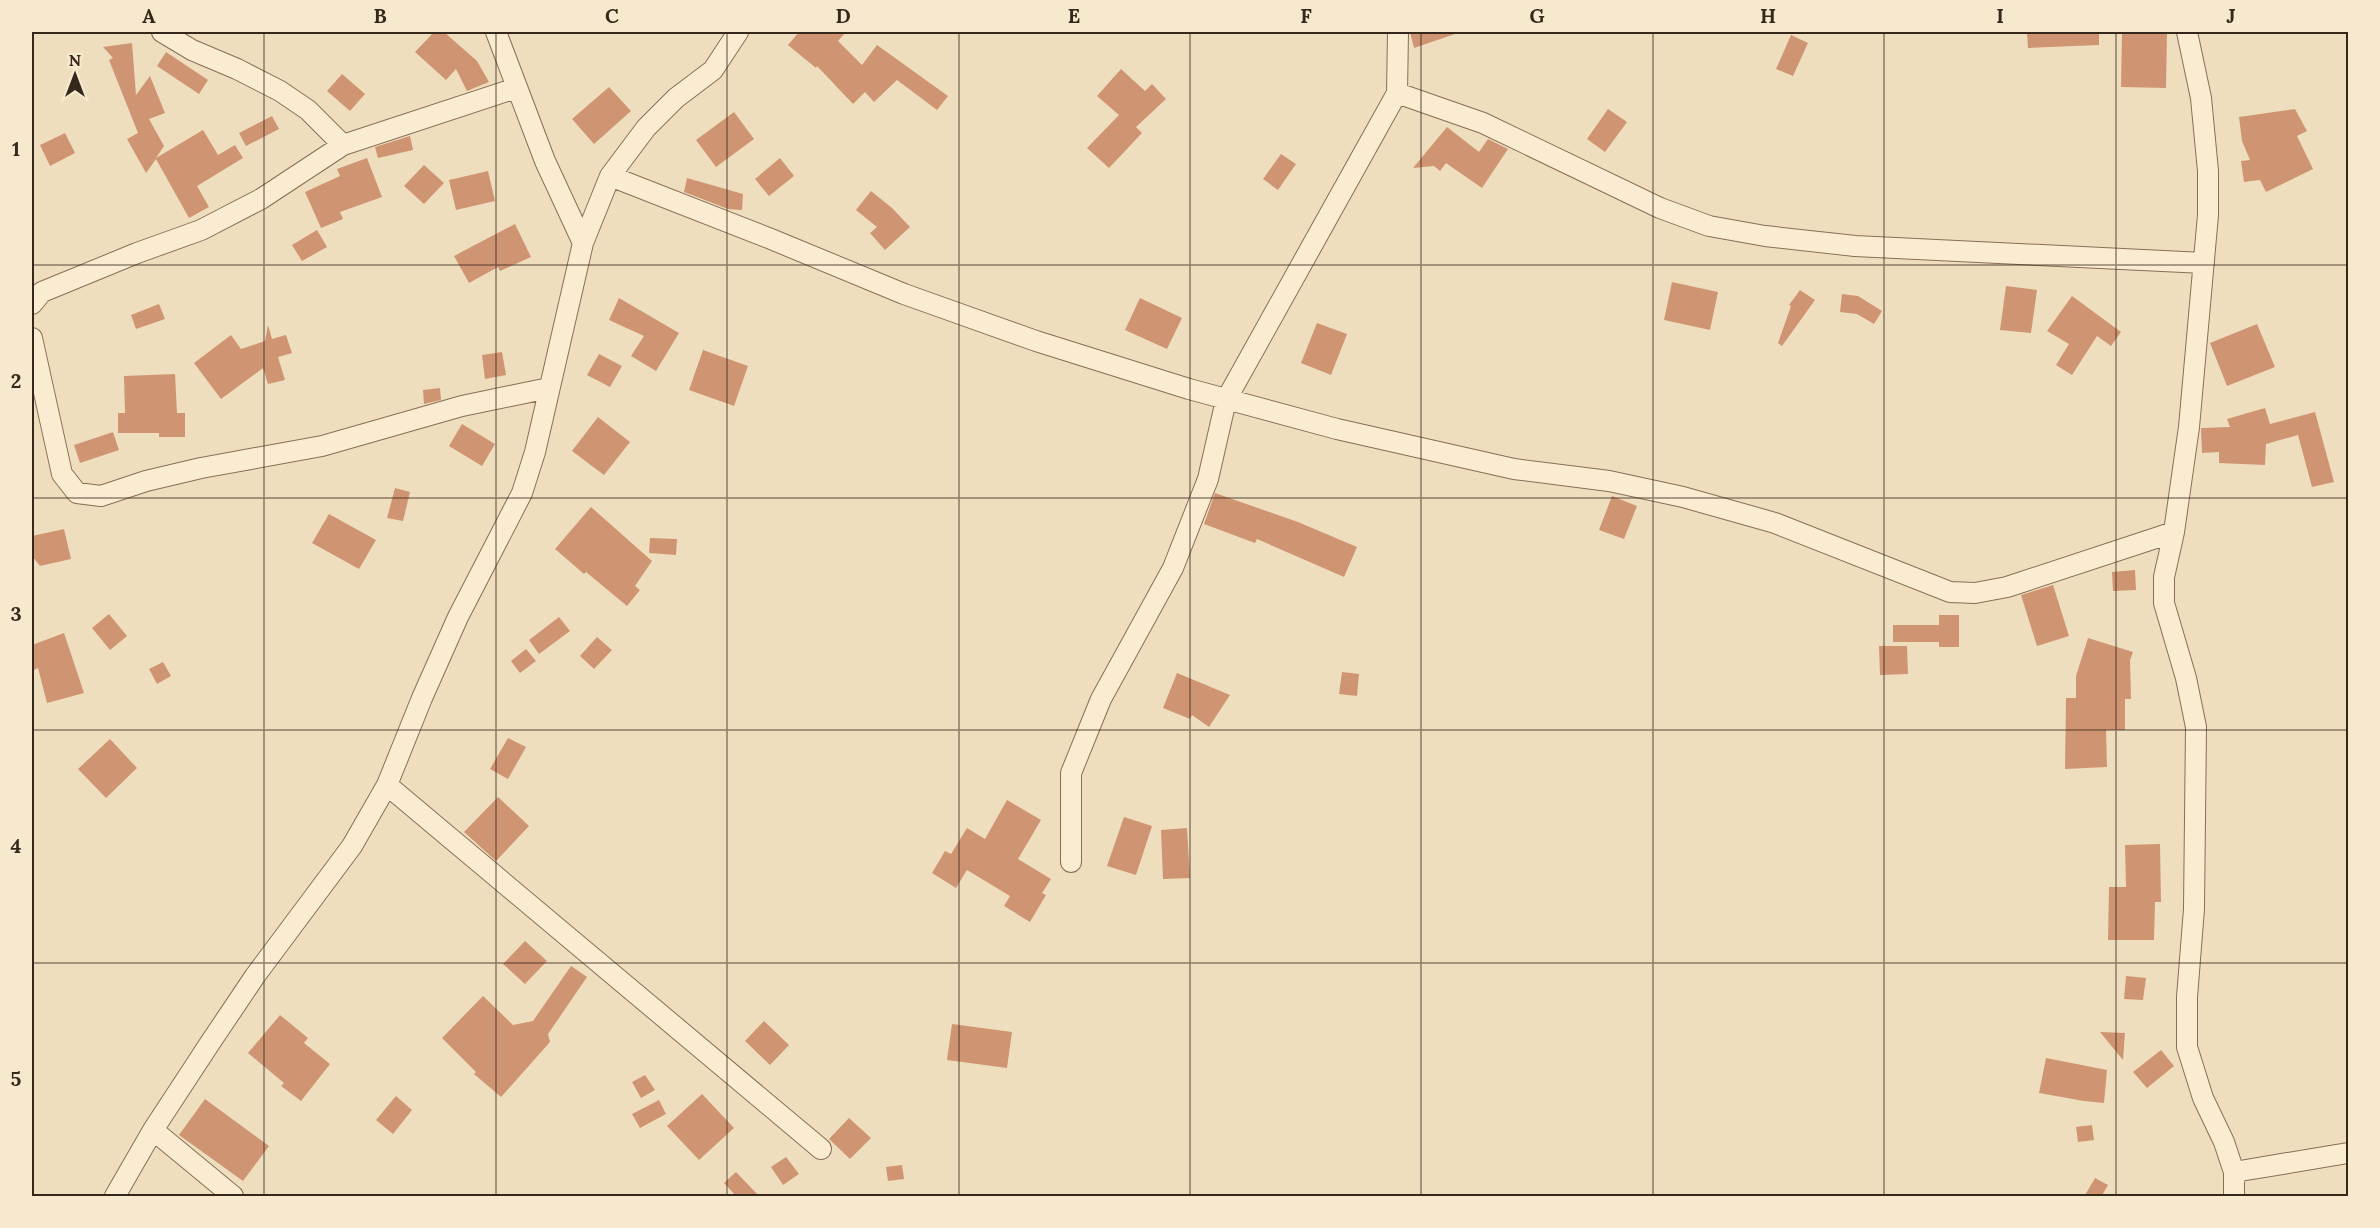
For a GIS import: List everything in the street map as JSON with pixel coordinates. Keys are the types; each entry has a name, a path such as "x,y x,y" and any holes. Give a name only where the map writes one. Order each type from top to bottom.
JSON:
{"street":[{"path":"162,32 192,50 280,91 308,110 342,145"},
{"path":"496,32 545,160 583,243"},
{"path":"115,1197 153,1130 255,976 352,846 387,785 458,617 522,493 535,452 583,243 610,176 646,128 676,98 713,70 738,32"},
{"path":"1071,862 1071,772 1101,699 1173,568 1208,479 1226,400 1397,93 1398,32"},
{"path":"2187,32 2201,98 2208,171 2204,263 2189,427 2174,532 2164,577 2164,603 2186,678 2196,727 2194,909 2187,997 2187,1047 2203,1098 2235,1172 2234,1197"},
{"path":"32,304 42,292 211,225 261,200 342,145 516,88"},
{"path":"1397,93 1483,123 1660,208 1709,226 1765,236 1855,246 2204,263"},
{"path":"610,176 904,294 1036,341 1226,400 1337,429 1514,469 1610,481 1683,497 1775,523 1950,591 1975,593 2007,587 2174,532"},
{"path":"32,338 62,474 77,493 101,496 146,481 201,468 322,446 462,406 549,388"},
{"path":"387,785 822,1149"},
{"path":"153,1130 233,1197"},
{"path":"2235,1172 2349,1153"}],"building":[{"path":"434,32 444,32 477,61 489,82 467,91 456,69 446,80 415,52"},
{"path":"799,32 846,32 838,41 862,65 877,45 948,96 937,110 897,80 874,102 865,92 853,104 817,66 816,68 788,45"},
{"path":"1410,32 1455,32 1455,34 1414,48"},
{"path":"2027,32 2099,32 2099,45 2028,48"},
{"path":"2122,32 2167,32 2166,88 2121,87"},
{"path":"1791,35 1808,43 1793,76 1776,69"},
{"path":"132,43 136,95 150,76 165,113 149,119 164,146 156,158 203,130 218,155 235,145 243,158 197,186 209,207 189,218 156,159 146,173 127,139 138,133 109,60 113,58 103,47"},
{"path":"166,52 208,80 199,94 157,66"},
{"path":"1121,69 1145,91 1152,84 1166,99 1136,127 1142,133 1109,168 1087,148 1119,115 1097,96"},
{"path":"342,74 365,94 350,111 327,91"},
{"path":"609,87 631,111 594,144 572,119"},
{"path":"1608,109 1627,122 1605,152 1587,139"},
{"path":"2295,109 2307,131 2297,136 2313,169 2266,192 2260,180 2244,182 2241,161 2250,160 2242,141 2239,117"},
{"path":"734,112 754,139 716,167 696,140"},
{"path":"272,116 279,129 246,146 239,133"},
{"path":"1447,127 1479,152 1488,139 1508,149 1482,188 1446,163 1440,171 1434,166 1413,168"},
{"path":"65,133 75,153 50,166 40,145"},
{"path":"410,136 413,150 378,158 375,147"},
{"path":"1281,154 1296,164 1278,190 1263,179"},
{"path":"367,158 382,197 340,212 343,219 321,228 305,192 340,176 337,169"},
{"path":"780,158 794,176 769,196 755,179"},
{"path":"424,165 444,183 424,204 404,186"},
{"path":"488,171 495,201 456,210 449,180"},
{"path":"687,178 743,194 742,210 728,209 684,192"},
{"path":"871,191 910,227 885,250 870,233 877,227 856,210"},
{"path":"515,224 531,257 500,271 498,267 469,283 454,256"},
{"path":"317,230 327,247 302,261 292,245"},
{"path":"1672,282 1718,292 1710,330 1664,320"},
{"path":"2006,286 2037,290 2031,333 2000,330"},
{"path":"1800,290 1815,300 1782,346 1778,343 1791,306 1789,305"},
{"path":"1842,294 1858,296 1882,311 1874,324 1857,314 1840,312"},
{"path":"2072,296 2121,332 2111,346 2097,336 2072,375 2056,365 2069,344 2047,331"},
{"path":"619,298 679,333 656,371 631,356 644,336 609,320"},
{"path":"1140,298 1182,318 1167,349 1125,330"},
{"path":"159,304 165,319 136,329 131,315"},
{"path":"1317,323 1347,334 1331,375 1301,363"},
{"path":"2257,324 2275,367 2227,386 2210,343"},
{"path":"268,325 272,339 286,335 292,353 278,357 285,380 268,384 263,368 221,399 194,363 231,335 241,349 265,341"},
{"path":"703,350 748,366 734,406 689,390"},
{"path":"502,352 506,375 485,379 482,355"},
{"path":"599,354 622,366 610,387 587,375"},
{"path":"175,374 177,413 185,413 185,437 159,437 159,433 118,433 118,413 125,413 124,376"},
{"path":"440,388 441,400 424,404 423,390"},
{"path":"2265,408 2270,424 2315,412 2334,482 2312,487 2298,435 2266,444 2265,465 2219,463 2219,452 2202,453 2201,428 2230,427 2227,419"},
{"path":"598,417 630,442 604,475 572,451"},
{"path":"462,424 495,444 482,466 449,446"},
{"path":"113,432 119,450 80,463 74,445"},
{"path":"395,488 410,492 403,521 387,518"},
{"path":"1215,493 1298,522 1357,547 1344,577 1257,539 1255,543 1204,524"},
{"path":"1612,496 1637,506 1624,539 1599,530"},
{"path":"591,507 652,561 635,586 640,590 627,606 555,549"},
{"path":"329,514 376,540 359,569 312,543"},
{"path":"64,529 71,559 40,566 32,556 32,536"},
{"path":"650,538 677,539 676,555 649,553"},
{"path":"2135,570 2136,590 2113,591 2112,572"},
{"path":"2053,585 2069,636 2037,646 2021,595"},
{"path":"109,614 127,636 110,650 92,628"},
{"path":"1939,615 1959,615 1959,647 1939,647 1939,642 1893,642 1893,625 1939,625"},
{"path":"559,617 570,631 539,654 529,640"},
{"path":"64,633 84,693 47,703 38,668 32,671 32,645"},
{"path":"597,637 612,650 594,669 580,656"},
{"path":"2088,638 2133,652 2130,660 2131,699 2125,699 2125,730 2106,730 2107,767 2065,769 2066,698 2076,698 2076,676"},
{"path":"1879,646 1907,646 1908,674 1880,675"},
{"path":"526,649 536,661 520,673 511,661"},
{"path":"163,662 171,676 157,684 149,669"},
{"path":"1342,672 1359,674 1357,696 1339,694"},
{"path":"1177,673 1230,695 1209,727 1192,715 1190,719 1163,708"},
{"path":"508,738 526,747 508,779 490,769"},
{"path":"110,739 137,768 106,798 78,769"},
{"path":"498,797 529,826 496,861 464,832"},
{"path":"1007,800 1041,820 1018,859 1051,879 1042,893 1046,895 1030,922 1004,906 1010,896 967,870 956,888 932,873 945,851 951,854 967,828 985,839"},
{"path":"1124,817 1152,826 1136,875 1107,866"},
{"path":"1187,828 1190,878 1163,879 1161,830"},
{"path":"2160,844 2161,902 2155,902 2154,940 2108,940 2109,887 2126,887 2125,845"},
{"path":"525,941 547,961 525,984 503,964"},
{"path":"571,966 587,977 548,1034 550,1042 501,1097 474,1074 476,1072 442,1038 483,996 513,1025 533,1021"},
{"path":"2126,976 2146,978 2143,1000 2124,999"},
{"path":"280,1015 308,1038 304,1043 330,1064 301,1101 281,1086 284,1083 248,1053"},
{"path":"764,1021 789,1045 770,1065 745,1041"},
{"path":"952,1024 1012,1032 1007,1068 947,1060"},
{"path":"2100,1032 2125,1033 2123,1060"},
{"path":"2161,1050 2174,1066 2147,1088 2133,1072"},
{"path":"2046,1058 2107,1070 2104,1103 2039,1093"},
{"path":"645,1075 655,1090 641,1098 632,1082"},
{"path":"702,1094 734,1128 699,1160 667,1126"},
{"path":"396,1096 412,1110 393,1134 376,1120"},
{"path":"205,1099 269,1146 243,1181 179,1135"},
{"path":"659,1100 666,1114 640,1128 632,1114"},
{"path":"849,1118 871,1138 850,1159 829,1139"},
{"path":"2092,1125 2094,1140 2078,1142 2076,1127"},
{"path":"786,1157 799,1174 783,1185 771,1167"},
{"path":"902,1165 904,1179 888,1181 886,1167"},
{"path":"736,1172 760,1197 737,1197 724,1183"},
{"path":"2095,1178 2108,1185 2101,1197 2084,1197"}]}
